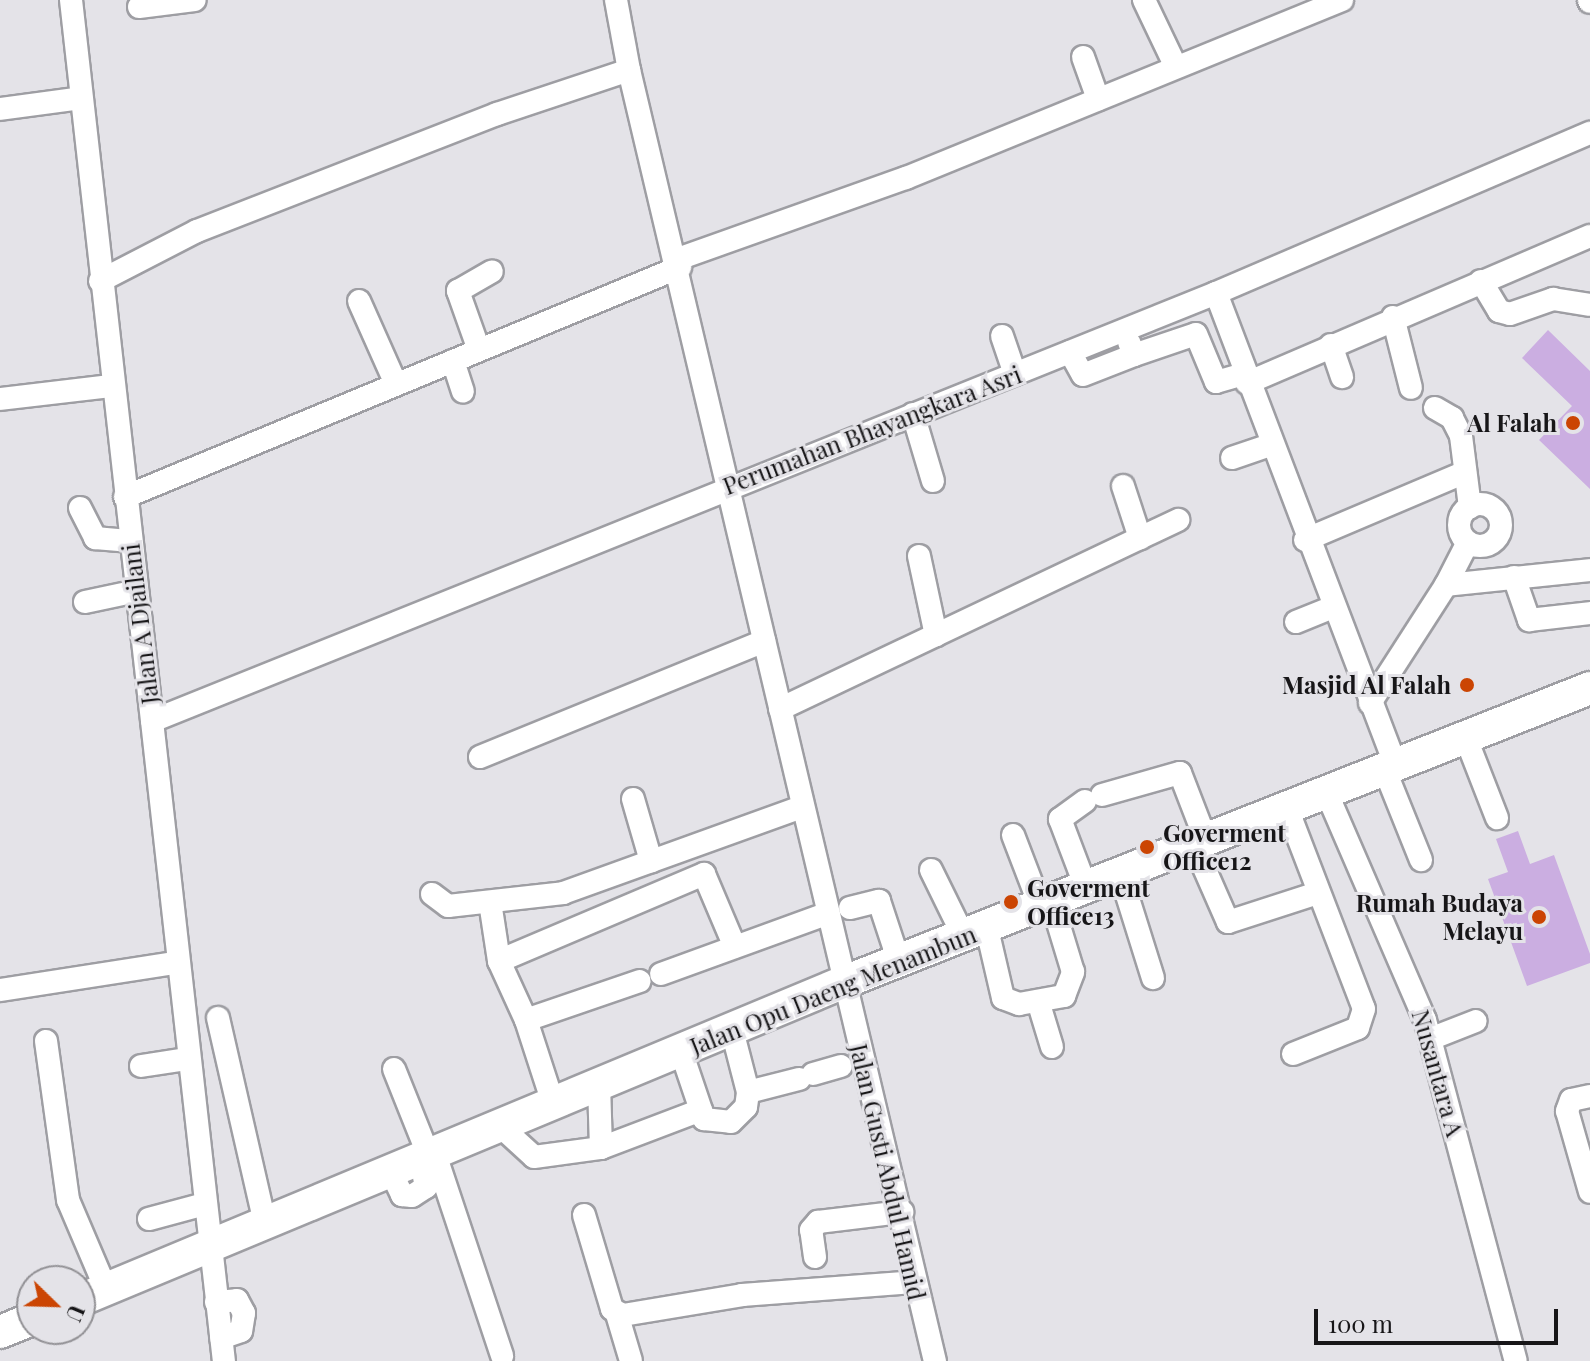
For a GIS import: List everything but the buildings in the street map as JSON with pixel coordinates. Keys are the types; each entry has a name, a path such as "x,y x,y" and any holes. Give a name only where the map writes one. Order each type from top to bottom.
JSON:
{"highway":[{"name":"Jalan Opu Daeng Menambun","path":"96,1294 842,983 1392,771 1590,688"}],"street":[{"name":"Jalan A Djailani","path":"71,0 110,386 152,721 174,963 224,1361"},
{"path":"139,7 195,0"},
{"name":"Jalan Gusti Abdul Hamid","path":"616,0 629,70 679,263 842,983 902,1212 914,1282 935,1361"},
{"path":"1144,0 1176,67"},
{"path":"125,497 679,263 1342,0"},
{"path":"1083,57 1098,99"},
{"path":"100,281 197,231 497,114 629,70"},
{"path":"0,109 81,98"},
{"name":"Perumahan Bhayangkara Asri","path":"152,721 729,486 1216,293 1590,133"},
{"path":"1070,352 1083,375 1196,334 1216,382 1245,378 1590,236"},
{"path":"479,350 458,291 492,271"},
{"path":"1481,281 1499,311 1510,314 1553,299 1590,305"},
{"path":"1216,293 1330,608 1370,703 1421,860"},
{"path":"359,301 396,384"},
{"path":"1393,317 1411,388"},
{"path":"1124,330 1134,355"},
{"path":"1002,336 1015,374"},
{"path":"1331,345 1342,377"},
{"path":"453,361 463,391"},
{"path":"0,399 110,386"},
{"path":"1435,408 1457,426 1470,507"},
{"path":"913,414 933,481"},
{"path":"1232,458 1270,445"},
{"path":"1305,540 1465,472"},
{"path":"1123,486 1140,538"},
{"path":"1370,703 1446,585 1468,542 1460,519 1470,507 1489,506 1501,525 1488,545 1468,542"},
{"path":"80,508 95,538 131,541"},
{"path":"780,709 1178,520"},
{"path":"919,556 936,635"},
{"path":"1446,585 1590,570"},
{"path":"1514,577 1529,620 1590,613"},
{"path":"85,602 137,591"},
{"path":"1296,622 1330,608"},
{"path":"480,757 764,641"},
{"path":"1467,741 1497,818"},
{"path":"1087,890 1060,819 1094,798 1180,773 1228,922 1318,893"},
{"name":"Nusantara A","path":"1328,796 1430,1039 1516,1361"},
{"path":"633,799 651,861"},
{"path":"432,894 448,906 563,893 802,807"},
{"path":"1288,811 1363,1018 1358,1028 1293,1054"},
{"path":"931,870 976,933 1003,998 1038,1001 1064,996 1074,980 1047,906 1013,835"},
{"path":"499,961 704,874 735,947"},
{"path":"1121,876 1153,978"},
{"path":"850,908 879,901 899,962"},
{"path":"490,902 499,961 526,1020 553,1103"},
{"path":"526,1020 826,914"},
{"path":"0,990 174,963"},
{"path":"1038,1001 1052,1047"},
{"path":"218,1018 265,1224"},
{"path":"1430,1039 1476,1021"},
{"path":"681,1051 701,1110 709,1123 731,1122 746,1107 748,1092 732,1030"},
{"path":"46,1041 68,1200 85,1265"},
{"path":"141,1066 187,1059"},
{"path":"748,1092 841,1066"},
{"path":"394,1069 418,1158 502,1356"},
{"path":"599,1084 601,1148"},
{"path":"1590,1096 1571,1100 1567,1111 1590,1192"},
{"path":"499,1125 534,1157 601,1148 701,1110"},
{"path":"149,1219 205,1204"},
{"path":"815,1257 811,1230 818,1222 902,1212"},
{"path":"584,1215 631,1361"},
{"path":"617,1314 757,1293 914,1282"}],"place":[{"name":"Al Falah","path":"1573,423"},
{"name":"Masjid Al Falah","path":"1467,685"},
{"name":"Goverment Office12","path":"1147,847"},
{"name":"Goverment Office13","path":"1011,902"},
{"name":"Rumah Budaya Melayu","path":"1539,917"}]}
